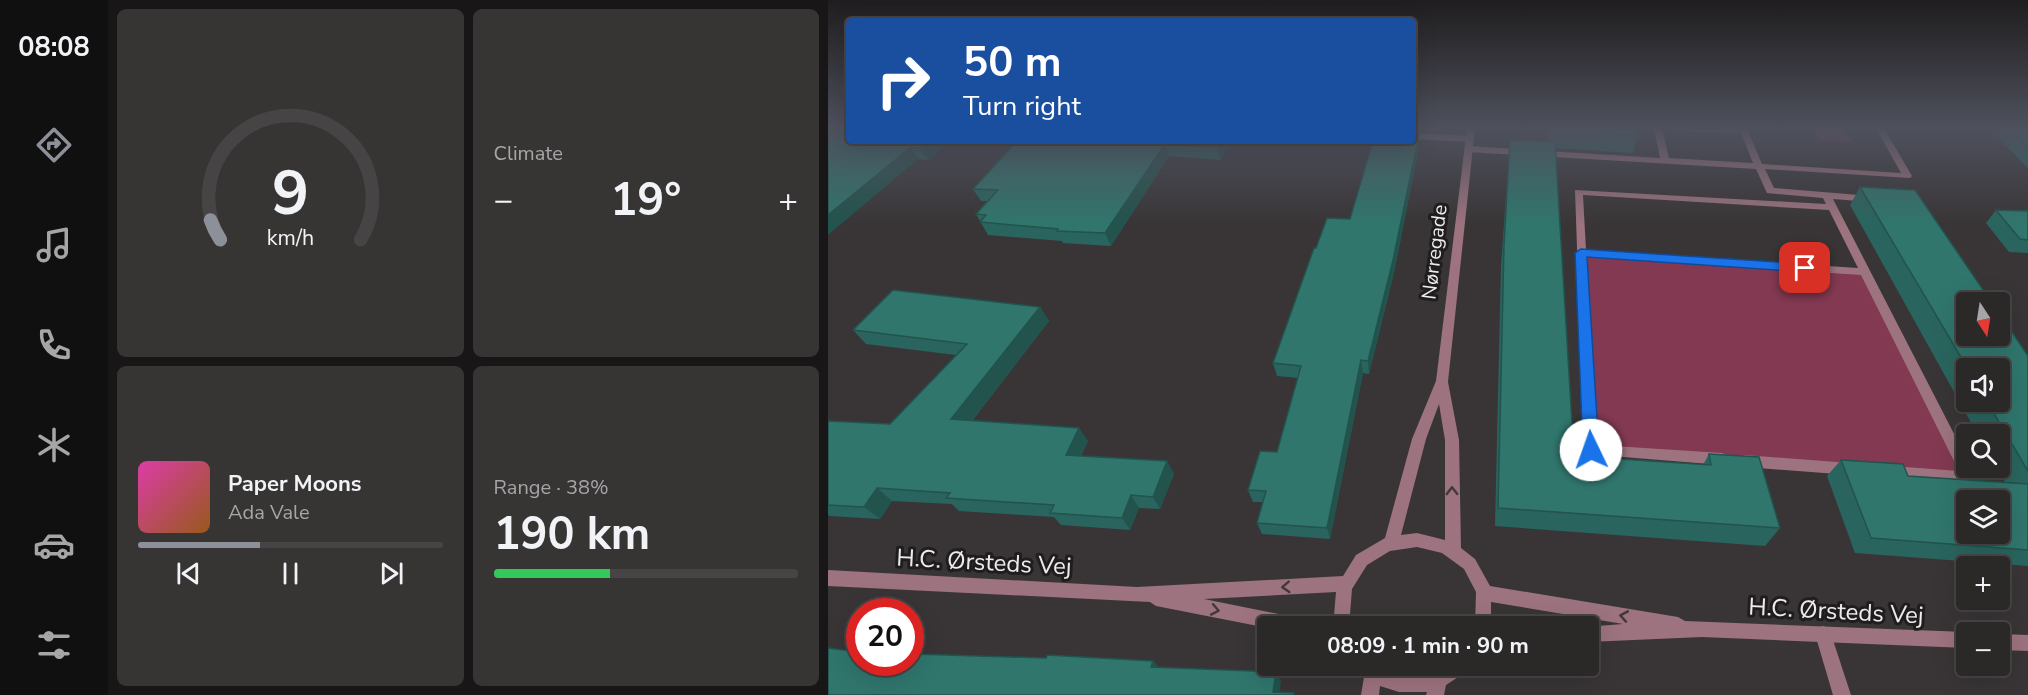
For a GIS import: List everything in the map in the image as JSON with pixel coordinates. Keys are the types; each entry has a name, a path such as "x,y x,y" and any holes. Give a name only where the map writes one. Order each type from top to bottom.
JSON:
{"street":[{"name":"Nørregade","path":"1392,542 1419,439 1442,381 1468,160"},
{"path":"1672,160 1906,176 1898,160"},
{"path":"1757,160 1770,192 1884,200"},
{"path":"1826,195 1970,478 1591,450 1578,192 1832,207"},
{"path":"1581,253 1866,272"},
{"name":"Nørregade","path":"1442,381 1452,440 1453,550"},
{"path":"1340,616 1345,584 1356,566 1372,551 1392,542 1408,539 1424,539 1439,543 1453,550 1466,561 1477,576 1483,592 1486,616"},
{"name":"H.C. Ørsteds Vej","path":"828,578 1137,595 1345,584"},
{"name":"H.C. Ørsteds Vej","path":"1483,592 1702,629"},
{"name":"H.C. Ørsteds Vej","path":"1137,595 1257,618"},
{"name":"H.C. Ørsteds Vej","path":"1599,634 1702,629 1956,640"},
{"path":"1823,634 1842,695"},
{"path":"2010,642 2028,643"},
{"path":"1368,676 1370,695"},
{"path":"1380,676 1394,683 1437,687 1449,676"}],"shaded area":[{"path":"1581,253 1866,272 1956,450 1956,477 1591,450"}],"building":[{"path":"828,160 895,160 828,215"},
{"path":"999,160 1154,160 1105,233 1057,231 1058,229 980,222 986,215 976,214 998,190 973,189"},
{"path":"1367,160 1414,160 1393,260 1368,361 1361,360 1327,528 1257,523 1266,491 1248,490 1260,451 1277,452 1301,366 1273,363 1327,218 1350,219"},
{"path":"1509,160 1556,160 1574,456 1711,465 1709,454 1759,457 1780,528 1498,508 1504,245"},
{"path":"1860,187 1915,190 1985,292 1956,292 1956,346 2010,346 2010,329 2028,356 2028,471 2010,441 2010,424 2000,424 1993,412 2010,412 2010,358 1961,358"},
{"path":"1996,210 2028,211 2028,240 2020,239"},
{"path":"893,290 1040,307 951,419 1079,428 1066,455 1167,461 1153,497 1131,495 1122,518 1050,513 1054,505 946,498 950,493 877,488 864,507 828,505 828,421 890,424 967,344 853,330"},
{"path":"1841,460 1903,464 1908,476 2028,484 2028,550 1871,538"},
{"path":"828,648 846,650 846,676 924,676 924,654 1046,658 1047,655 1153,661 1151,667 1257,671 1257,676 1275,676 1273,692 1294,693 1293,695 828,695"}],"route":[{"path":"1591,450 1581,253 1805,268"}]}
